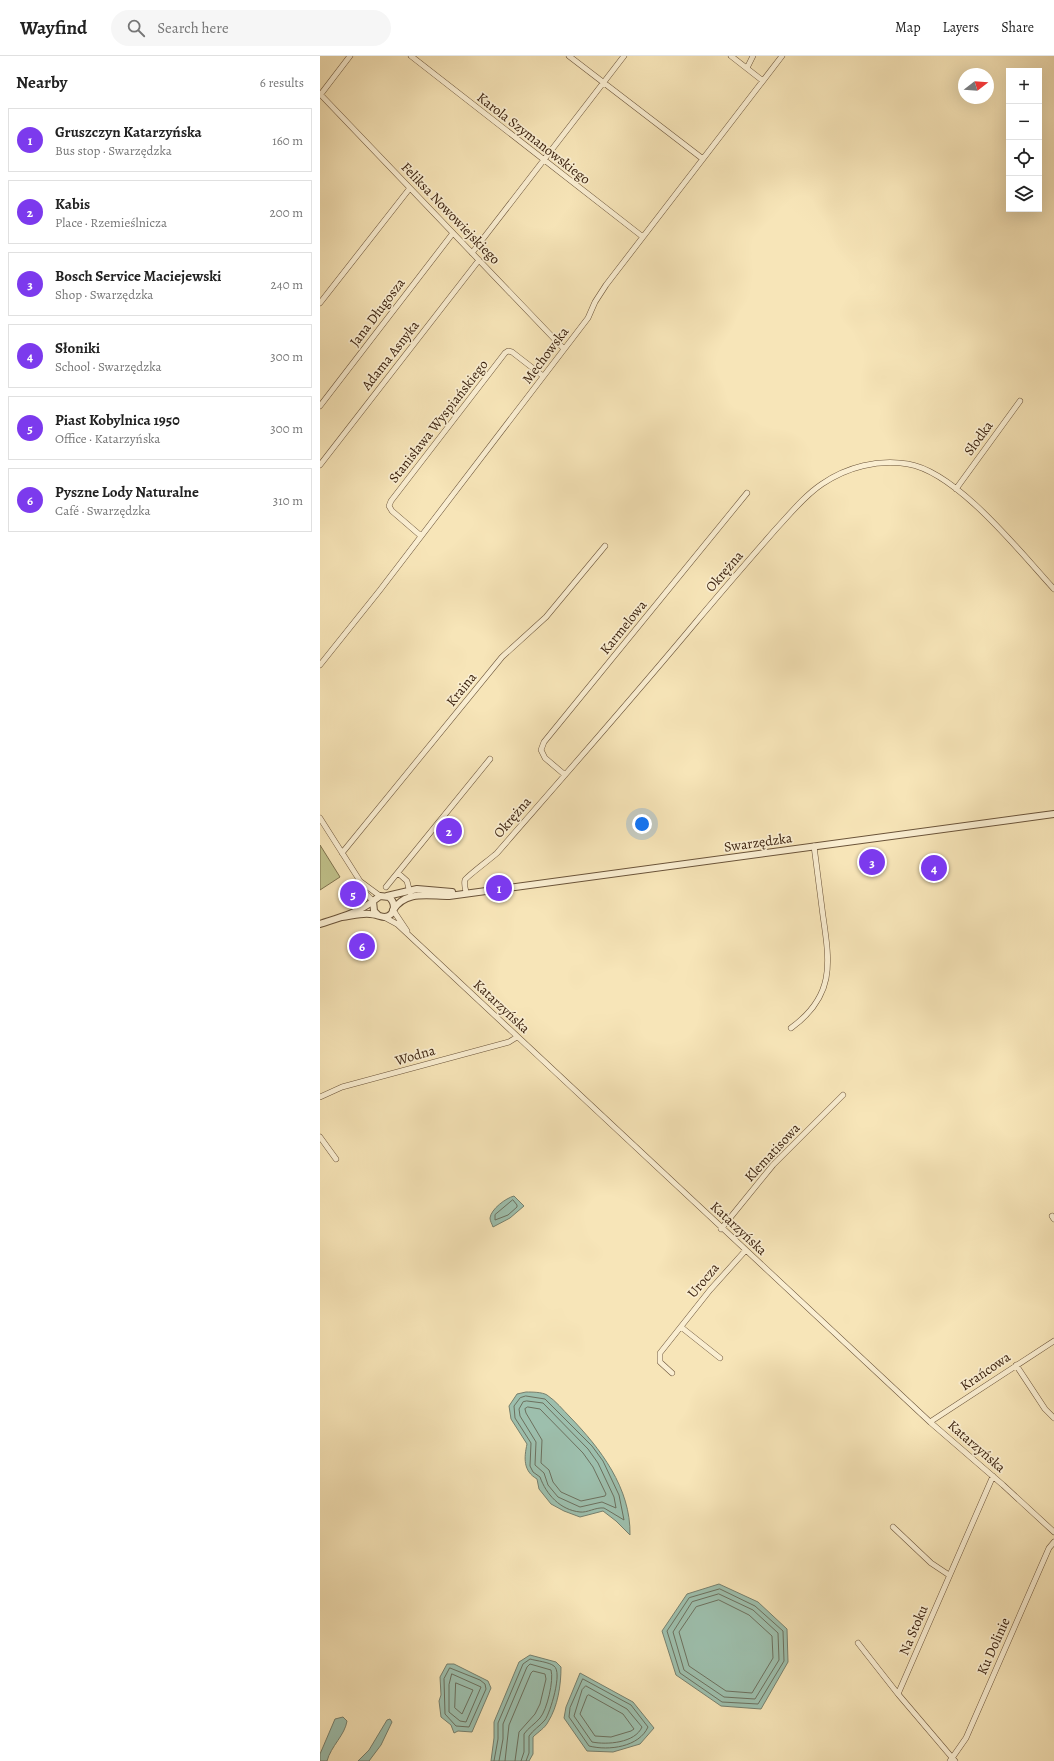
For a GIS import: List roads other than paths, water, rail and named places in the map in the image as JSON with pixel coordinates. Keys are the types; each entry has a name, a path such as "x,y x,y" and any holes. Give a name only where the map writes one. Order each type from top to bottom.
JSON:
{"street":[{"path":"320,94 350,56"},
{"name":"Karola Szymanowskiego","path":"411,56 643,237"},
{"path":"569,56 703,159"},
{"path":"472,253 624,56"},
{"path":"731,56 763,81"},
{"path":"747,68 753,56"},
{"name":"Mechowska","path":"320,665 588,318 594,302 606,285 782,56"},
{"name":"Feliksa Nowowiejskiego","path":"320,94 564,349"},
{"path":"320,303 410,188"},
{"name":"Jana Długosza","path":"320,406 453,233"},
{"name":"Adama Asnyka","path":"320,465 479,260"},
{"name":"Stanisława Wyspiańskiego","path":"421,536 392,511 389,506 391,501 505,353 508,351 512,352 543,376"},
{"name":"Słodka","path":"956,489 1020,401"},
{"name":"Okrężna","path":"466,892 464,881 467,876 477,871 497,853 804,498 822,484 856,467 894,463 908,464 936,474 972,501 1054,589"},
{"name":"Karmelowa","path":"565,775 545,758 541,750 544,742 747,493"},
{"name":"Kraina","path":"342,853 502,657 546,617 605,546"},
{"path":"386,887 490,759"},
{"name":"Swarzędzka","path":"384,896 410,893 449,896 466,892 1054,814"},
{"path":"320,818 360,881 365,894 373,901 374,911 381,916"},
{"path":"791,1028 804,1019 818,999 826,982 829,960 814,846"},
{"path":"342,917 370,914 381,916 390,915 401,900 410,893 407,881 398,873"},
{"path":"360,881 393,902 394,910"},
{"path":"320,924 342,917 367,906 373,901 384,896"},
{"name":"Katarzyńska","path":"394,910 410,937"},
{"name":"Katarzyńska","path":"381,916 397,924 745,1251 930,1422 993,1476 1054,1532"},
{"name":"Wodna","path":"320,1096 342,1088 509,1042 517,1037"},
{"name":"Klematisowa","path":"722,1229 773,1165 843,1095"},
{"path":"320,1137 336,1159"},
{"name":"Urocza","path":"672,1373 660,1362 660,1353 710,1290 745,1251"},
{"path":"681,1327 720,1358"},
{"name":"Krańcowa","path":"930,1422 1054,1341"},
{"path":"1016,1365 1045,1409 1054,1418"},
{"name":"Na Stoku","path":"898,1694 993,1476"},
{"path":"893,1527 931,1563 949,1575"},
{"name":"Ku Dolinie","path":"952,1760 966,1738 1049,1548 1054,1542"},
{"path":"858,1643 952,1760"}],"water":[{"path":"514,1196 524,1206 510,1218 493,1227 490,1218 493,1211 503,1201"},
{"path":"526,1392 542,1393 550,1397 592,1442 612,1470 619,1485 629,1518 630,1535 603,1511 580,1517 551,1504 539,1489 537,1479 532,1476 527,1468 525,1454 527,1444 511,1419 509,1406 517,1394"},
{"path":"719,1584 758,1602 787,1629 788,1662 761,1709 721,1706 676,1675 662,1631 687,1594"},
{"path":"530,1655 556,1662 561,1667 560,1688 557,1702 547,1724 533,1737 533,1754 529,1761 491,1761 494,1738 494,1722 519,1662"},
{"path":"447,1664 454,1664 488,1681 491,1688 472,1732 458,1731 454,1733 451,1725 441,1717 439,1701 441,1695 440,1677"},
{"path":"580,1673 633,1702 654,1728 640,1744 613,1752 587,1751 564,1718 566,1707"},
{"path":"343,1717 347,1721 344,1731 327,1761 320,1761 320,1754 335,1719"},
{"path":"390,1719 392,1722 381,1745 369,1761 358,1761 369,1750 387,1720"}],"place":[{"name":"Kabis","path":"449,831"},
{"name":"Bosch Service Maciejewski","path":"872,862"},
{"name":"Słoniki","path":"934,868"},
{"name":"Gruszczyn Katarzyńska","path":"499,888"},
{"name":"Piast Kobylnica 1950","path":"353,894"},
{"name":"Pyszne Lody Naturalne","path":"362,946"}]}
